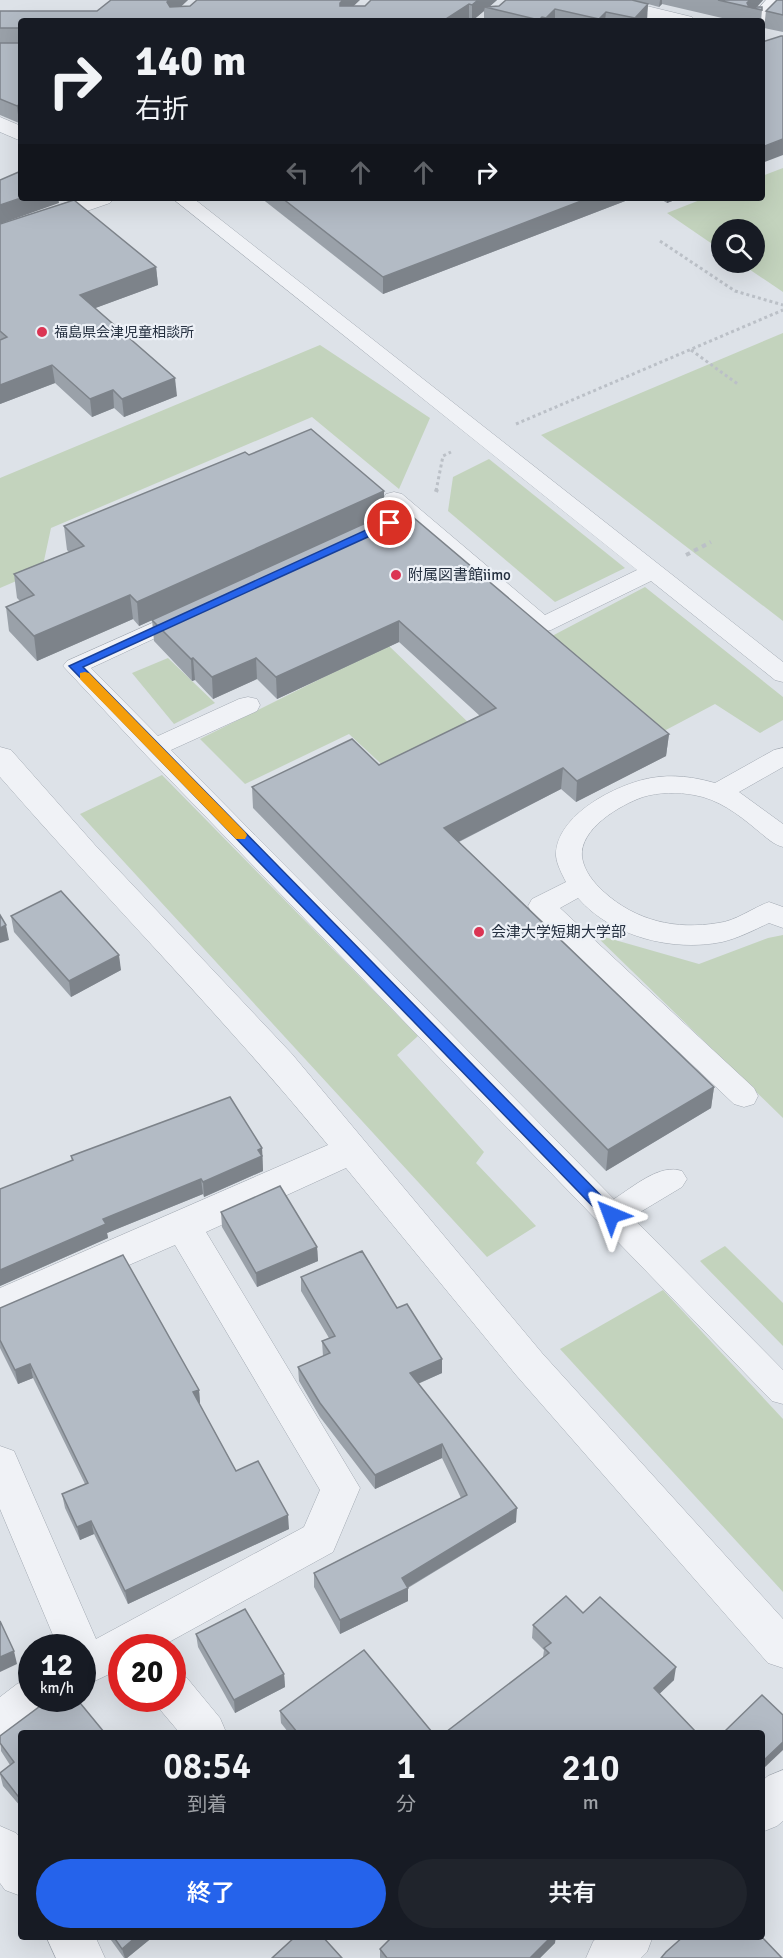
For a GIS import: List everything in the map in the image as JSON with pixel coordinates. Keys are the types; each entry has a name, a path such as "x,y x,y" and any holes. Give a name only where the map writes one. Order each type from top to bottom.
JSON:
{"street":[{"path":"760,18 777,0"},
{"path":"606,1 673,18"},
{"path":"0,124 18,133"},
{"path":"0,234 94,201"},
{"path":"0,757 84,853 280,1063 529,1364 783,1649"},
{"path":"0,1305 183,1227 352,1150"},
{"path":"152,1634 319,1539 340,1488 183,1227"},
{"path":"0,1463 72,1634"},
{"path":"0,1723 18,1709"},
{"path":"186,1709 203,1730"},
{"path":"765,1808 783,1791"},
{"path":"0,1848 18,1870"},
{"path":"71,1940 82,1958"},
{"path":"609,1958 627,1940"}],"lane":[{"path":"185,201 783,674"},
{"path":"390,523 403,506 543,625 653,571"},
{"path":"205,607 75,666 783,1391"},
{"path":"154,748 248,705"},
{"path":"717,793 783,756"},
{"path":"783,838 742,806 717,793 707,789 669,784 638,790 611,800 579,828 570,845 569,865 580,886 604,906 636,926 677,935 721,933 769,912 783,918"},
{"path":"580,886 541,906 744,1096"},
{"path":"611,1215 672,1179"}],"path":[{"path":"660,241 735,291 783,305"},
{"path":"484,438 783,310"},
{"path":"690,350 739,385"},
{"path":"437,488 443,456"}],"green space":[{"path":"783,168 783,292 755,273 765,273 765,219 711,219 711,243 667,213 697,201 765,201 765,175"},
{"path":"783,333 783,621 541,435"},
{"path":"320,345 430,418 399,489 312,417 51,528 42,570 0,588 0,478"},
{"path":"489,459 625,568 555,602 448,511 453,477"},
{"path":"645,587 783,697 783,720 760,733 715,704 664,731 552,636"},
{"path":"388,645 474,728 391,773 349,734 245,784 200,739"},
{"path":"168,658 215,703 174,724 132,673"},
{"path":"162,775 418,1036 397,1055 484,1152 476,1163 536,1226 487,1257 80,814"},
{"path":"594,934 699,964 768,938 783,935 783,1118"},
{"path":"725,1246 783,1303 783,1346 700,1261"},
{"path":"663,1290 783,1419 783,1592 560,1349"}],"building":[{"path":"111,0 169,0 167,2 170,7 190,6 197,0 343,0 340,6 365,6 371,0 478,0 472,5 469,4 448,18 18,18 18,28 0,28 0,11 97,11"},
{"path":"506,0 632,0 648,4 635,18 606,12 600,18 595,18 555,9 546,18 531,18 485,7 499,6"},
{"path":"718,0 750,0 747,3 749,7 762,7 762,10"},
{"path":"777,0 783,0 783,15 766,11"},
{"path":"783,36 783,139 765,146 765,41"},
{"path":"0,43 18,43 17,106 0,99"},
{"path":"18,172 18,199 0,205 0,180"},
{"path":"75,201 156,267 80,295 175,378 122,399 113,390 90,399 52,365 0,385 0,340 7,337 0,331 0,224"},
{"path":"286,201 581,201 383,277"},
{"path":"311,429 384,491 137,602 130,595 34,636 6,607 34,595 14,574 84,546 64,526 245,452 249,455"},
{"name":"会津大学短期大学部","path":"401,507 669,734 577,781 563,768 444,828 714,1087 608,1150 252,787 352,739 379,765 496,708 399,621 276,677 256,658 212,677 152,620"},
{"path":"61,891 119,955 69,981 11,916"},
{"path":"0,915 6,925 0,928"},
{"path":"230,1097 262,1148 258,1150 262,1156 203,1182 201,1179 103,1219 106,1224 0,1270 0,1189 73,1160 71,1156"},
{"path":"280,1186 317,1247 256,1273 221,1212"},
{"path":"362,1251 397,1308 407,1304 442,1359 410,1373 517,1508 402,1578 408,1588 340,1620 314,1573 467,1495 442,1444 375,1475 320,1403 298,1367 330,1353 322,1341 335,1336 301,1277"},
{"path":"123,1255 199,1390 193,1392 236,1471 258,1461 288,1515 125,1591 91,1521 77,1527 62,1494 88,1483 30,1364 15,1370 0,1340 0,1308"},
{"path":"566,1596 583,1613 600,1597 676,1667 654,1688 694,1730 449,1730 549,1653 544,1648 551,1643 533,1625"},
{"path":"245,1609 284,1674 234,1700 196,1634"},
{"path":"0,1621 14,1651 0,1657"},
{"path":"364,1650 430,1730 295,1730 280,1711"},
{"path":"762,1695 783,1715 783,1742 765,1759 765,1730 726,1730"},
{"path":"32,1712 88,1712 102,1730 18,1730 18,1796 0,1773 14,1762 0,1743 0,1736"},
{"path":"116,1940 132,1940 122,1949"},
{"path":"292,1940 326,1940 342,1958 272,1958"},
{"path":"389,1940 548,1940 530,1958 387,1958 380,1949"},
{"path":"680,1940 765,1940 782,1958 661,1958"}],"slow traffic":[{"path":"85,676 240,835"}],"place":[{"name":"福島県会津児童相談所","path":"42,332"},
{"name":"附属図書館iimo","path":"396,575"},
{"name":"会津大学短期大学部","path":"479,932"}],"route":[{"path":"390,523 75,666 611,1215"}]}
